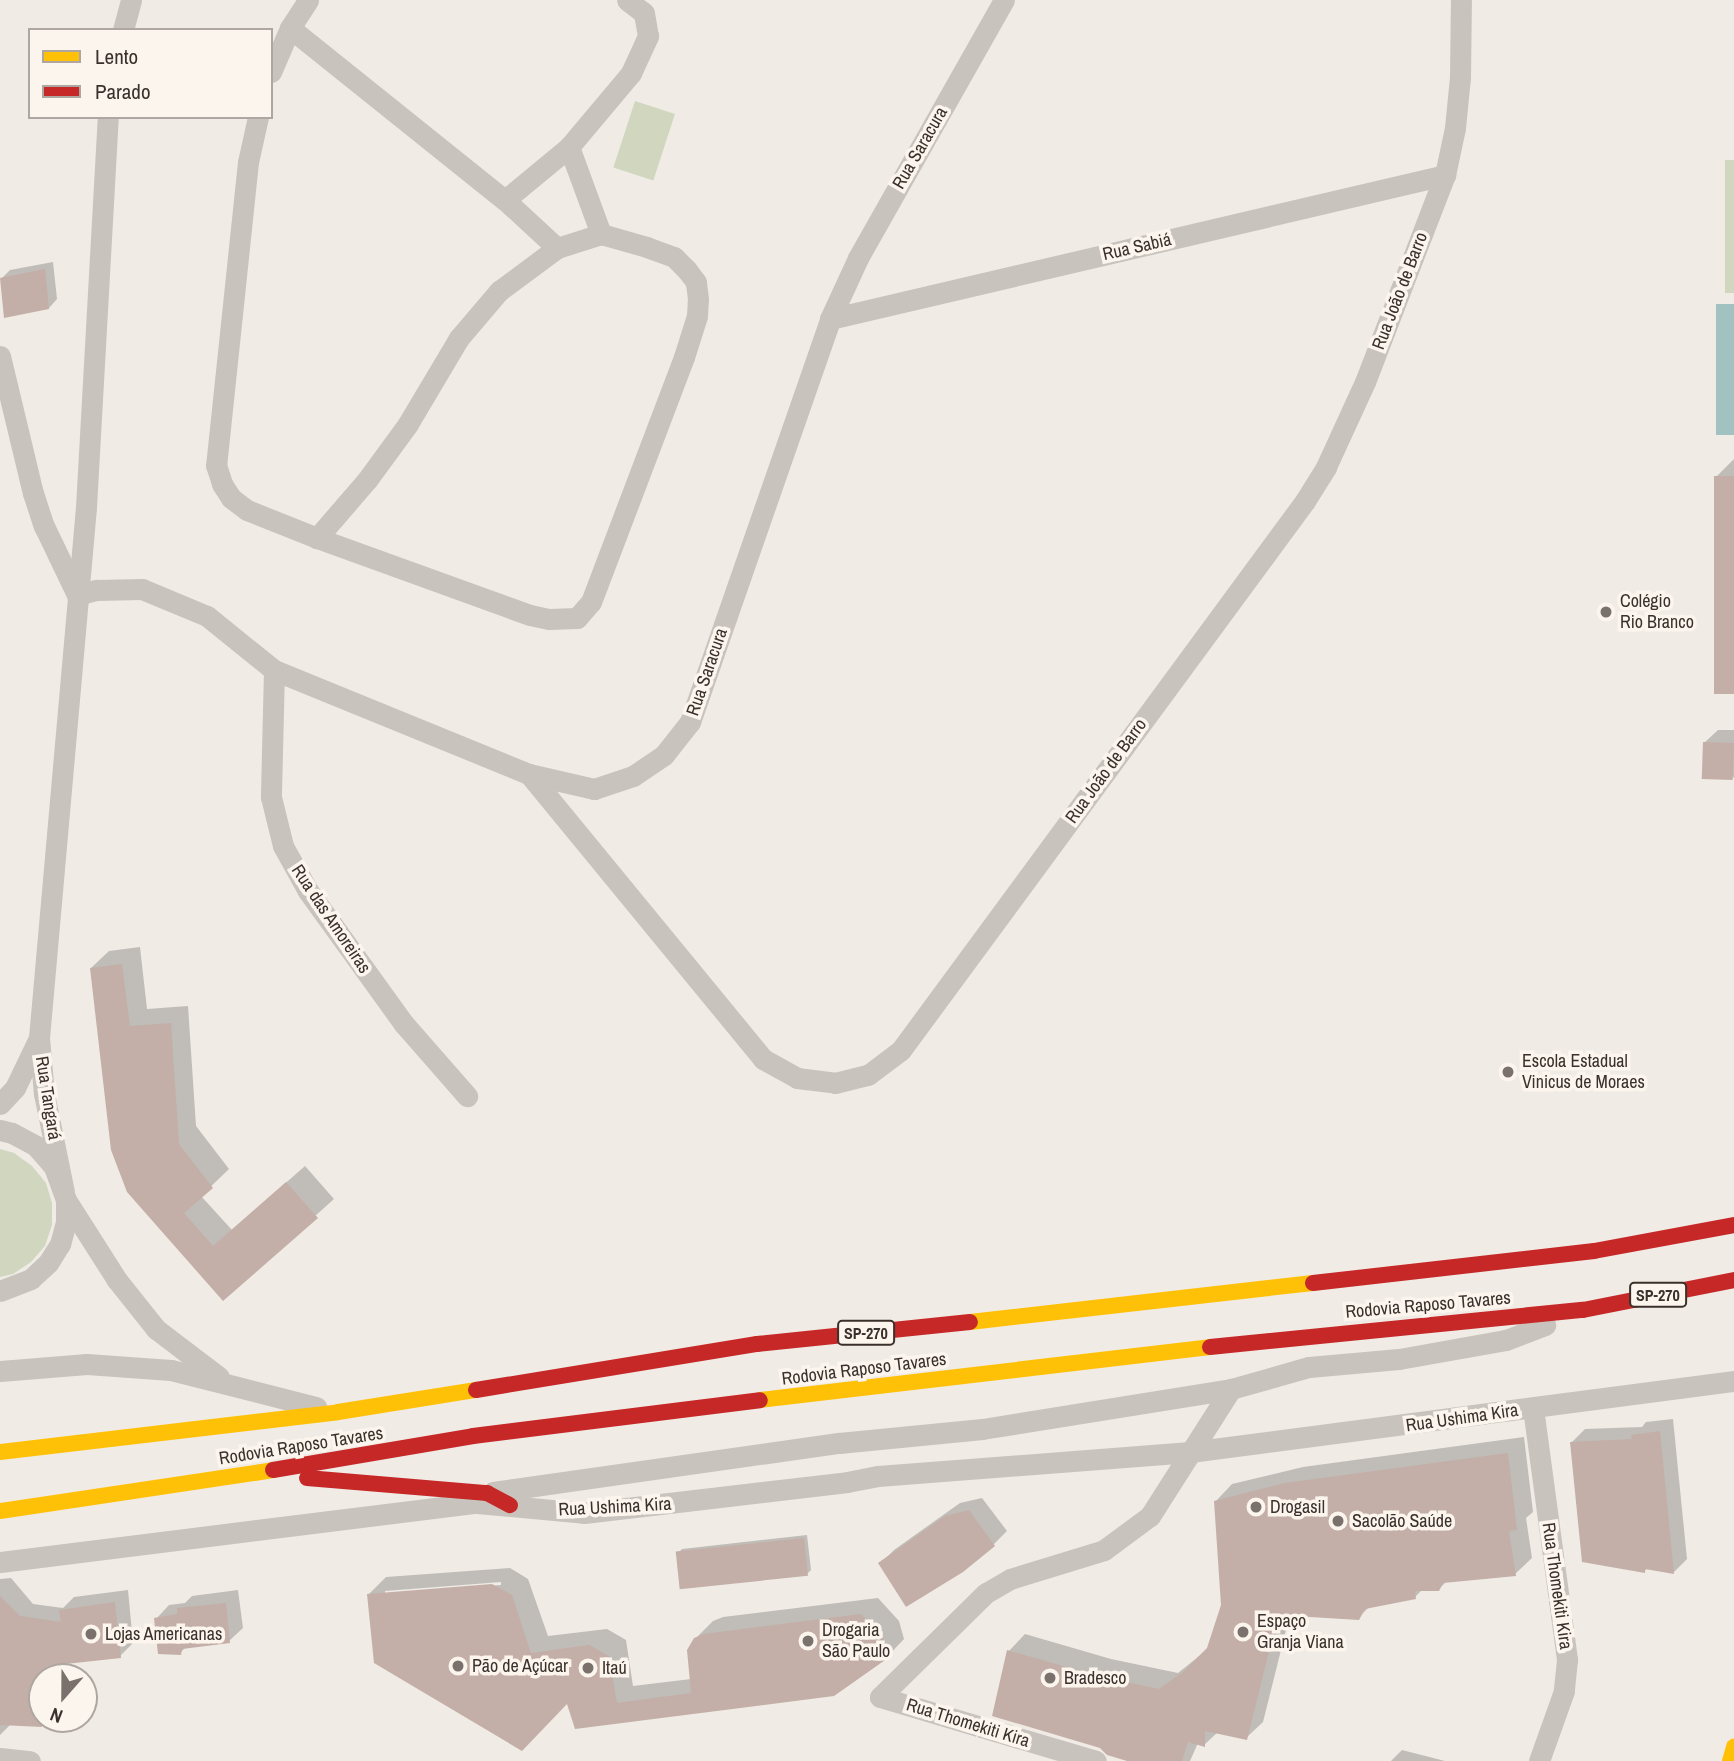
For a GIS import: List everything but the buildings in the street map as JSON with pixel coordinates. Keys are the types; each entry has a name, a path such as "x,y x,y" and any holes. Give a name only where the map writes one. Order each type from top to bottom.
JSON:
{"main road":[{"path":"1594,1251 1683,1218"},
{"name":"Rodovia Raposo Tavares","path":"0,1452 338,1412 757,1344 1594,1251 1734,1225"},
{"name":"Rodovia Raposo Tavares","path":"0,1511 254,1473 473,1436 1098,1358 1583,1310 1732,1281"},
{"path":"254,1473 487,1493 510,1505"},
{"path":"1730,1761 1734,1747"}],"street":[{"path":"124,28 131,0"},
{"path":"273,67 289,28 307,0"},
{"path":"505,200 569,147 631,73 649,36 644,13 627,0"},
{"name":"Rua Saracura","path":"77,595 96,590 142,589 207,616 275,670 529,774 594,789 633,776 664,755 690,722 830,319 858,258 1004,0"},
{"name":"Rua João de Barro","path":"529,774 763,1059 797,1078 835,1083 867,1075 901,1050 1305,501 1343,434 1445,175 1455,128 1460,77 1461,0"},
{"path":"289,28 505,200 557,248"},
{"path":"39,1038 86,508 108,119"},
{"path":"258,119 248,162 216,465 222,484 231,498 247,510 317,538 530,615 549,620 577,618 591,602 684,357 698,308 696,282 674,257 601,234 557,248 499,291 459,338 408,424 367,480 317,538"},
{"path":"569,147 601,234"},
{"name":"Rua Sabiá","path":"830,319 1445,175"},
{"path":"0,356 33,493 44,526 77,595"},
{"name":"Rua das Amoreiras","path":"275,670 271,797 283,846 308,891 404,1024 467,1096"},
{"name":"Rua Tangará","path":"0,1104 15,1088 39,1038"},
{"name":"Rua Tangará","path":"39,1038 44,1094 65,1196"},
{"path":"0,1130 12,1133 36,1146 54,1167 65,1196 117,1279 156,1329 223,1381"},
{"path":"0,1291 31,1279 48,1263 60,1244 66,1223 65,1196"},
{"path":"487,1493 839,1443 982,1429 1231,1389 1309,1367 1399,1359 1506,1340 1583,1310"},
{"path":"0,1371 88,1364 171,1370 338,1412"},
{"name":"Rua Ushima Kira","path":"0,1562 477,1503 584,1513 878,1476 1190,1452 1734,1381"},
{"path":"1190,1452 1231,1389"},
{"name":"Rua Thomekiti Kira","path":"1533,1408 1567,1660 1564,1691 1539,1761"},
{"name":"Rua Thomekiti Kira","path":"1096,1761 880,1697 986,1593 1010,1579 1104,1550 1130,1532 1150,1516 1190,1452"},
{"path":"0,1758 30,1761"}],"green space":[{"path":"635,101 675,114 653,181 613,168"},
{"path":"1725,160 1734,160 1734,293 1725,293"},
{"path":"0,1149 14,1153 32,1166 46,1183 52,1203 52,1225 45,1246 31,1262 13,1274 0,1277"}],"water":[{"path":"1716,304 1734,304 1734,435 1716,435"}],"traffic: slow":[{"path":"970,1322 1313,1283"},
{"path":"760,1400 1210,1347"},
{"path":"0,1452 338,1412 476,1390"},
{"path":"0,1511 273,1470"},
{"path":"1730,1761 1734,1747"}],"traffic: jam":[{"path":"1313,1283 1594,1251 1734,1225"},
{"path":"1210,1347 1583,1310 1734,1280"},
{"path":"476,1390 757,1344 970,1322"},
{"path":"273,1470 473,1436 760,1400"},
{"path":"307,1478 487,1493 510,1505"}],"place":[{"name":"Colégio Rio Branco","path":"1606,612"},
{"name":"Escola Estadual Vinicus de Moraes","path":"1508,1072"},
{"name":"Drogasil","path":"1256,1507"},
{"name":"Sacolão Saúde","path":"1338,1521"},
{"name":"Espaço Granja Viana","path":"1243,1632"},
{"name":"Lojas Americanas","path":"91,1634"},
{"name":"Drogaria São Paulo","path":"808,1641"},
{"name":"Pão de Açúcar","path":"458,1666"},
{"name":"Itaú","path":"588,1668"},
{"name":"Bradesco","path":"1050,1678"}]}
